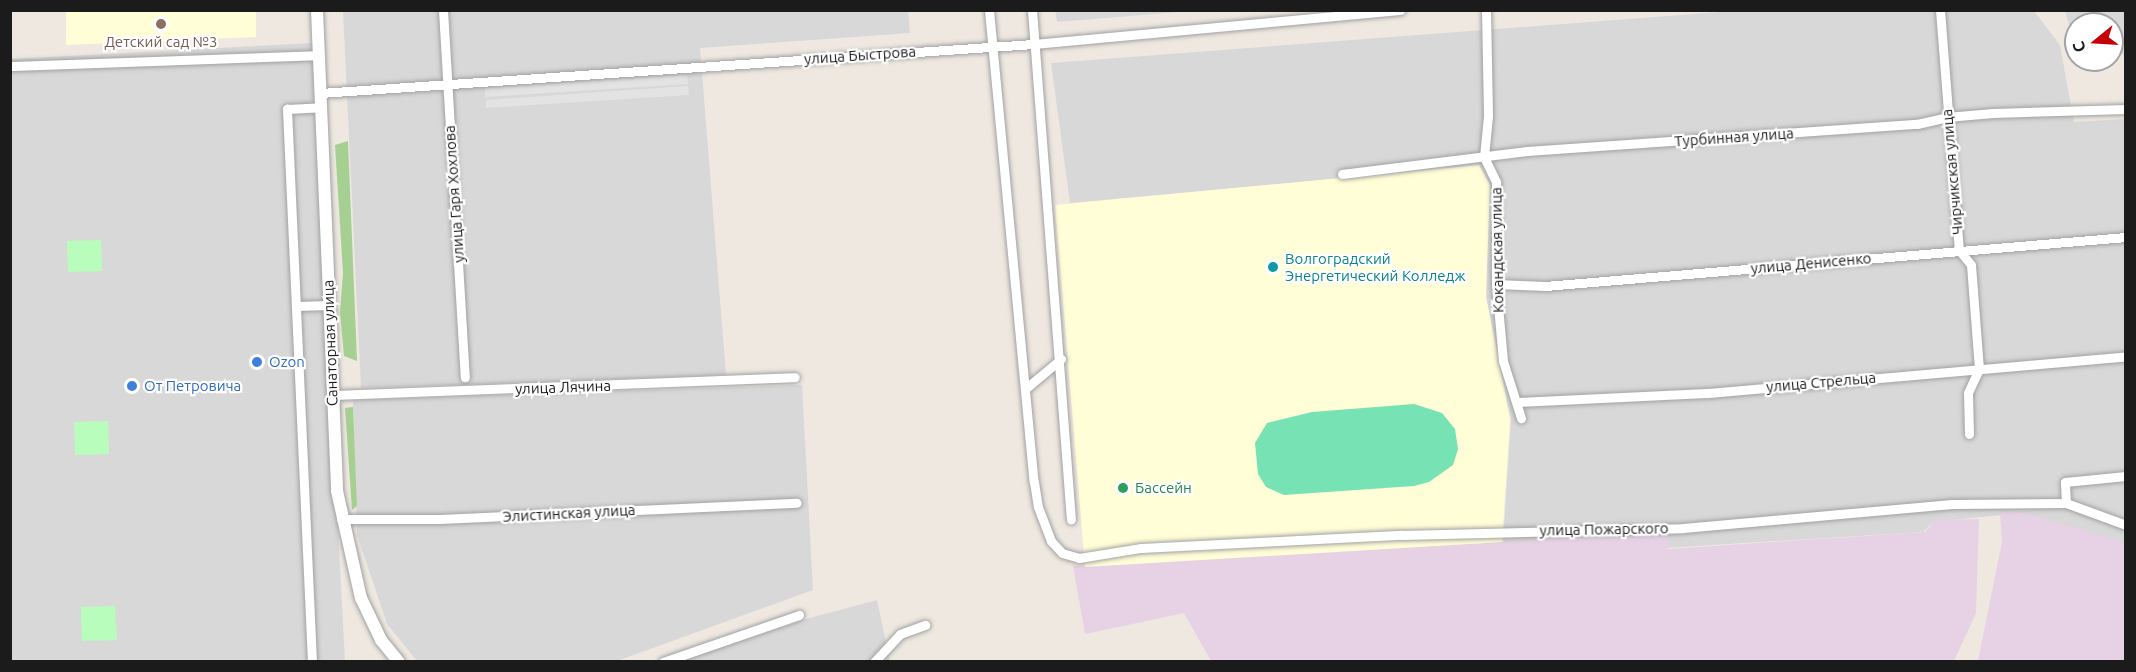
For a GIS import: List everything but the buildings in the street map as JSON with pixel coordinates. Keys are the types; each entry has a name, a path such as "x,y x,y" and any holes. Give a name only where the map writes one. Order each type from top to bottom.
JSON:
{"street":[{"name":"Санаторная улица","path":"317,10 332,395 341,519 361,598 381,640 399,662"},
{"name":"улица Гаря Хохлова","path":"443,10 465,377"},
{"path":"988,10 1025,388"},
{"path":"1032,10 1033,44 1061,359 1071,520"},
{"name":"улица Быстрова","path":"320,93 1033,44 1400,10"},
{"path":"1484,157 1488,116 1486,10"},
{"name":"Чирчикская улица","path":"1940,10 1959,250 1971,265 1979,369 1968,393 1969,434"},
{"path":"10,66 318,55"},
{"path":"312,662 286,109 321,107"},
{"name":"Турбинная улица","path":"1342,174 1484,157 1917,124 1947,117 2126,109"},
{"name":"Кокандская улица","path":"1484,157 1497,182 1496,284 1503,361 1521,418"},
{"name":"улица Денисенко","path":"1496,284 1545,286 2126,237"},
{"path":"297,306 329,306"},
{"name":"улица Стрельца","path":"1516,402 1707,393 2126,356"},
{"path":"1025,388 1061,359"},
{"name":"улица Лячина","path":"332,395 795,377"},
{"name":"улица Пожарского","path":"1025,388 1038,507 1051,541 1062,553 1079,558 1141,548 1402,535 1683,528 1952,504 2066,503"},
{"path":"2126,476 2066,482 2066,503 2126,525"},
{"name":"Элистинская улица","path":"341,519 440,519 797,503"},
{"path":"663,662 800,615"},
{"path":"874,662 900,634 925,625"}],"shaded area":[{"path":"908,10 910,33 700,48 726,375 361,388 343,11"},
{"path":"1055,10 1191,10 1191,11 1057,22"},
{"name":"Детский сад №3","path":"66,11 256,11 256,37 66,45"},
{"path":"1733,11 2034,11 2060,45 2074,122 2125,119 2125,544 2021,513 1933,522 1923,532 1665,548 1503,543 1511,419 1486,298 1488,185 1476,166 1070,203 1051,63"},
{"path":"2125,11 2125,55 2124,12 2065,12"},
{"path":"312,43 345,661 11,662 11,59"},
{"path":"687,75 688,84 485,97 485,88"},
{"path":"688,86 689,95 486,108 486,100"},
{"path":"1479,165 1490,185 1486,296 1510,420 1502,542 1085,567 1055,205"},
{"path":"802,385 813,590 617,661 417,661 387,624 357,535 353,400"},
{"path":"2022,512 2125,543 2125,661 1978,661 2002,542 2000,513"},
{"path":"1979,519 1976,613 1954,661 1211,661 1184,613 1085,634 1073,566 1667,533 1668,549 1925,532 1935,520"},
{"path":"877,600 890,661 678,662 806,619"}],"green space":[{"path":"348,141 357,361 344,356 340,312 343,273 335,145"},
{"path":"101,240 102,271 68,272 67,241"},
{"path":"1414,404 1442,413 1455,429 1458,449 1453,465 1429,482 1414,486 1284,495 1266,487 1258,474 1255,443 1267,423 1312,412"},
{"path":"353,407 357,506 352,510 345,408"},
{"path":"108,421 109,454 75,455 74,422"},
{"path":"115,606 117,640 82,641 81,607"}],"place":[{"name":"Детский сад №3","path":"161,24"},
{"name":"Волгоградский Энергетический Колледж","path":"1273,267"},
{"name":"Ozon","path":"257,362"},
{"name":"От Петровича","path":"132,386"},
{"name":"Бассейн","path":"1123,488"}]}
